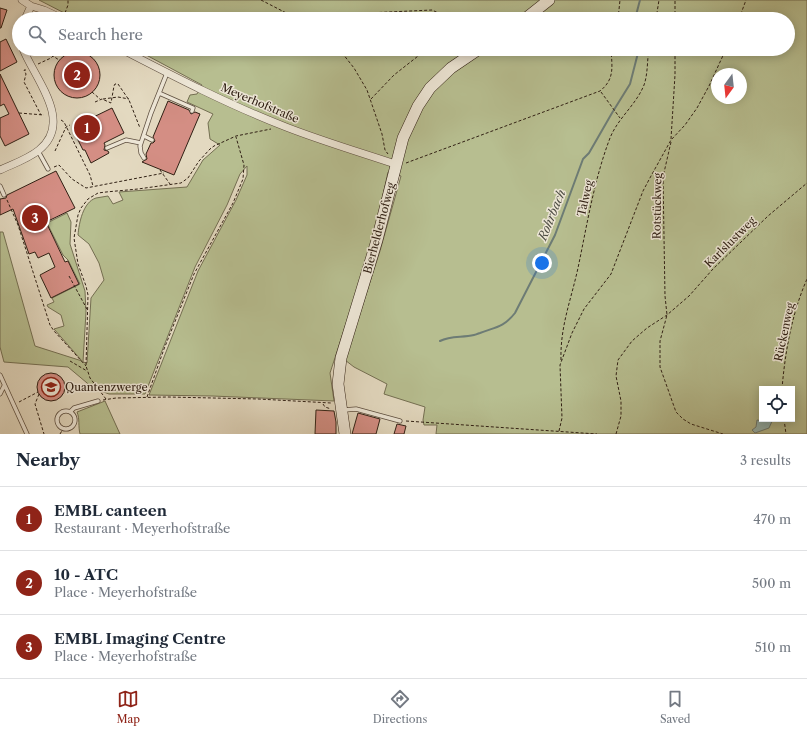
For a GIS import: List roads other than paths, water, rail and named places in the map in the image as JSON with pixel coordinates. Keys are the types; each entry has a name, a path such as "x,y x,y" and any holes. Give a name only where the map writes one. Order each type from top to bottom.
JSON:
{"street":[{"path":"22,0 31,6 49,12"},
{"path":"534,12 549,0"},
{"path":"28,12 31,6"},
{"path":"0,170 38,150 45,143 51,133 54,117 50,103 27,56"},
{"name":"Meyerhofstraße","path":"134,56 226,102 318,139 396,164"},
{"name":"Bierhelderhofweg","path":"345,434 339,408 338,376 340,358 372,258 388,202 396,164 407,128 425,95 436,82 451,68 469,56"}],"lane":[{"path":"144,158 140,150 141,143 167,73"},
{"path":"159,93 176,102 193,108 192,111"},
{"path":"144,134 152,140"},
{"path":"107,148 126,140 141,143"},
{"path":"38,150 48,169"},
{"path":"0,186 4,195"},
{"path":"0,375 27,434"},
{"path":"0,394 4,386"},
{"path":"70,412 74,408 98,401"},
{"path":"339,408 356,409 400,421"},
{"path":"63,411 70,412 74,415 75,420 73,426 63,429 57,423 57,416 63,411"},
{"path":"70,428 72,434"}],"water":[{"path":"757,420 759,422 772,422 769,428 755,433 752,430 756,427"}],"waterway":[{"name":"Rohrbach","path":"637,12 640,0"},
{"name":"Rohrbach","path":"440,341 448,338 476,335 495,328 503,324 515,313 555,235 583,159 589,153 630,84 637,56"}],"place":[{"name":"10 - ATC","path":"77,75"},
{"name":"EMBL canteen","path":"87,128"},
{"name":"EMBL Imaging Centre","path":"35,218"},
{"name":"Quantenzwerge","path":"51,387"}]}
